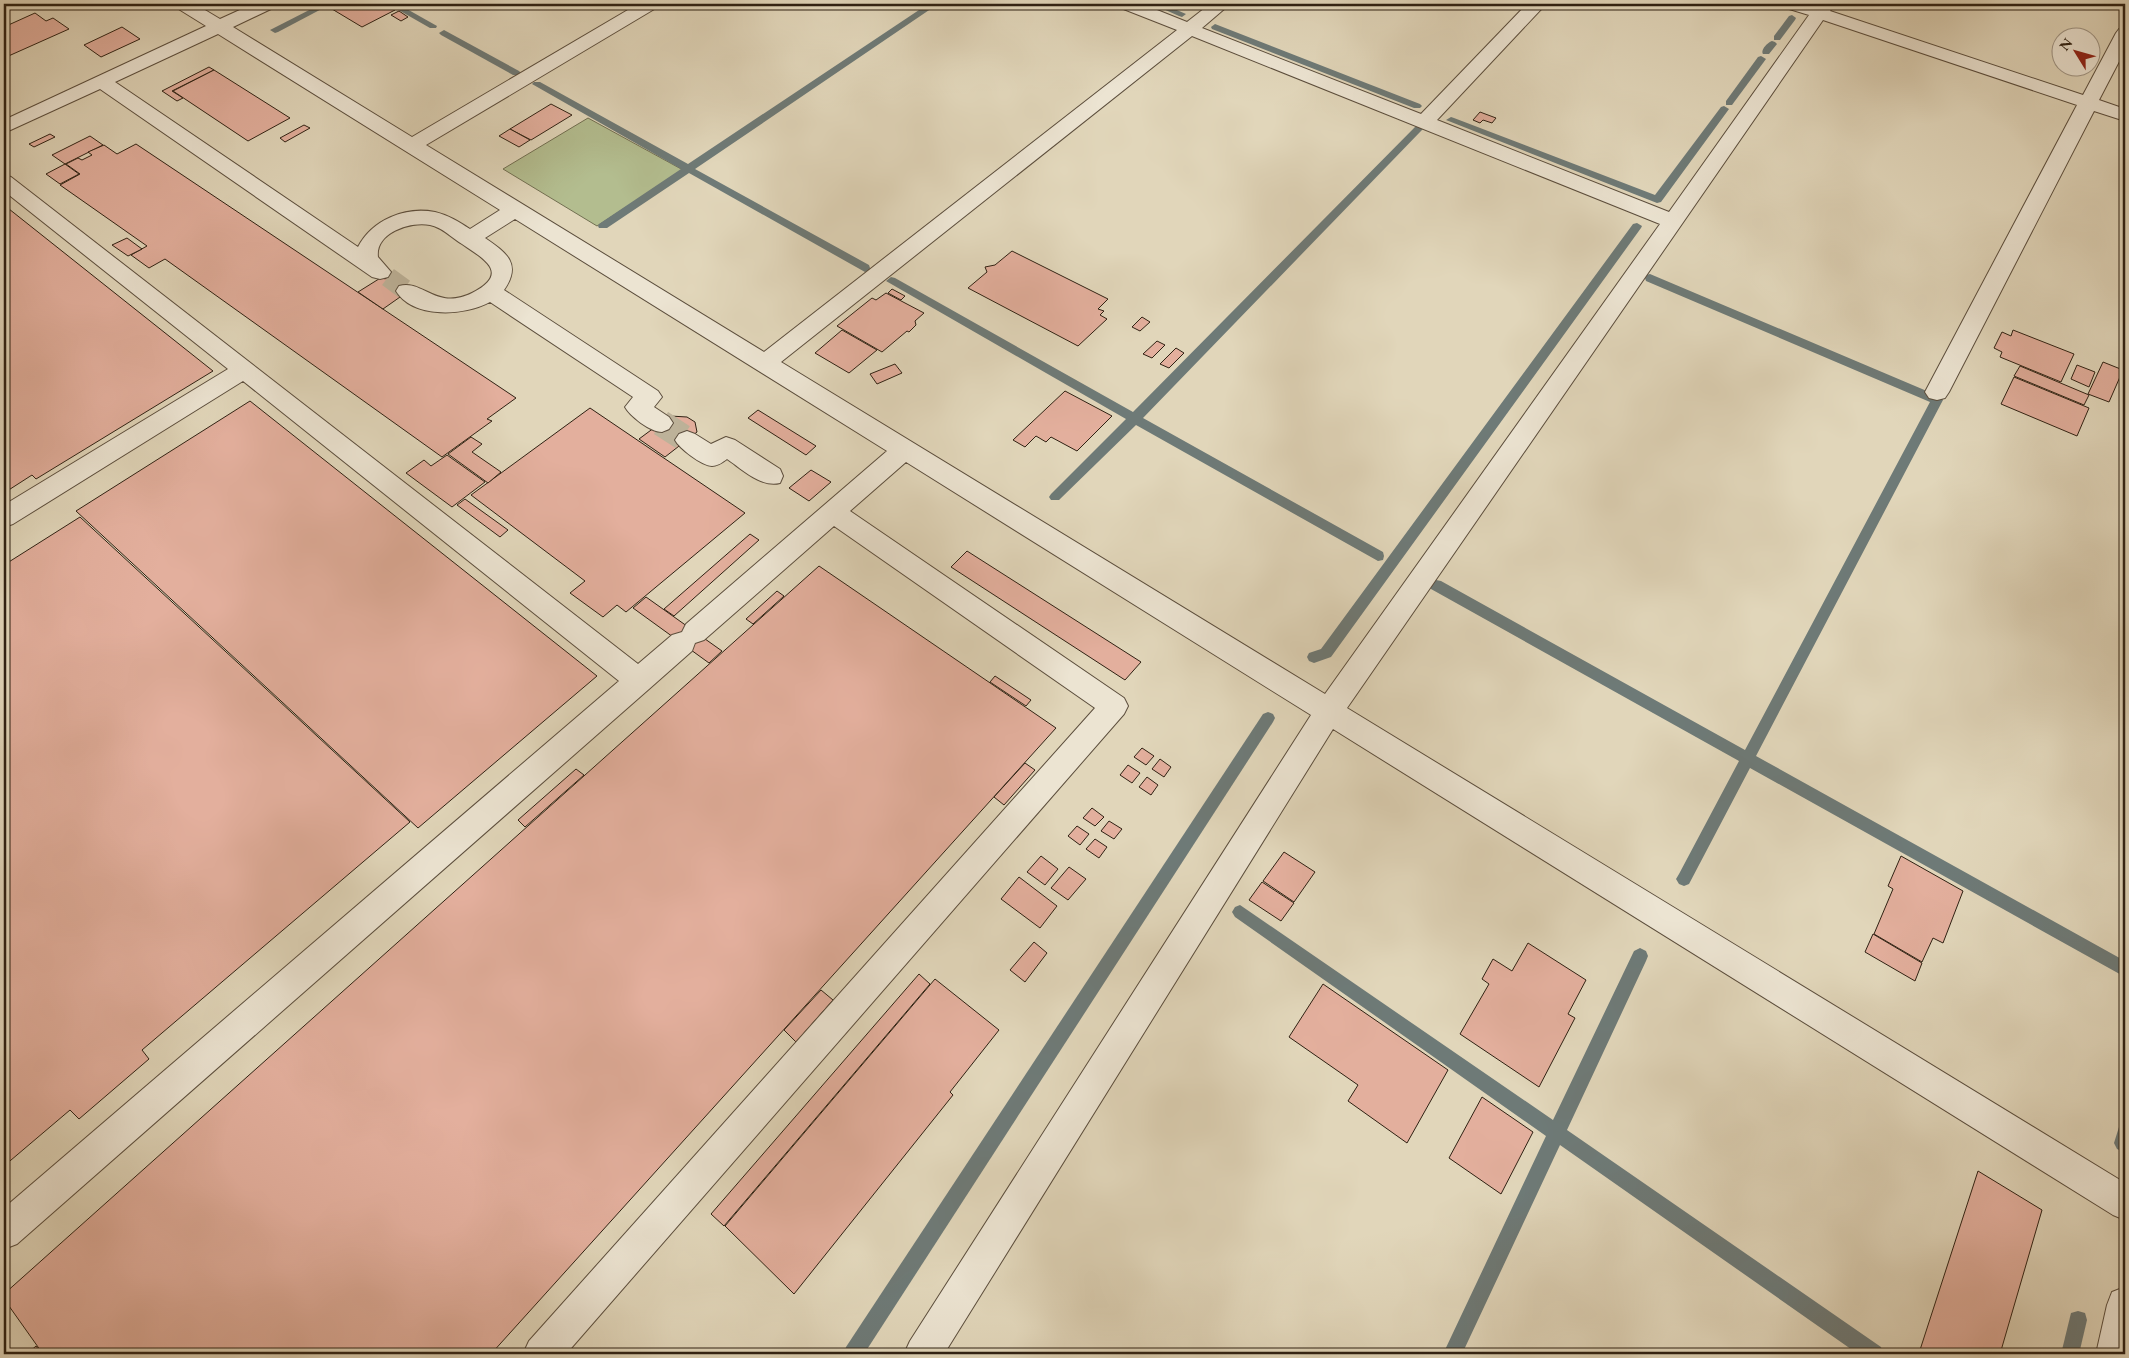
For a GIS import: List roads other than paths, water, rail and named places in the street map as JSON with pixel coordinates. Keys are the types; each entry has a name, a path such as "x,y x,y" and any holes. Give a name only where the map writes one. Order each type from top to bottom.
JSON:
{"street":[{"path":"183,4 2125,1203"},
{"path":"4,127 267,4"},
{"path":"412,145 650,4"},
{"path":"1127,4 1673,221"},
{"path":"765,363 1221,4"},
{"path":"1424,122 1537,4"},
{"path":"1792,4 1823,8 2125,115"},
{"path":"923,1354 1329,711 1823,8"},
{"path":"1938,392 2125,33"},
{"path":"101,81 381,272 367,260 366,251 370,241 379,232 392,225 406,220 421,218 435,219 446,224 493,254 500,262 502,271 498,281 490,291 470,302 446,307 432,305 407,291"},
{"path":"4,181 639,681"},
{"path":"469,239 516,209"},
{"path":"490,291 650,397 637,406 661,423"},
{"path":"4,517 244,370"},
{"path":"687,440 712,457 726,446 771,476"},
{"path":"4,1231 905,449"},
{"path":"542,1354 1114,706 832,512"},
{"path":"2115,1354 2125,1305"}],"waterway":[{"path":"275,30 327,4"},
{"path":"392,4 433,26"},
{"path":"688,169 934,4"},
{"path":"1156,4 1182,14"},
{"path":"1777,38 1792,18"},
{"path":"1215,27 1417,106"},
{"path":"444,33 516,73"},
{"path":"1766,52 1772,44"},
{"path":"1729,103 1761,59"},
{"path":"537,84 688,169"},
{"path":"1658,198 1724,109"},
{"path":"1451,120 1657,200"},
{"path":"1134,418 1418,129"},
{"path":"603,226 688,169"},
{"path":"688,169 865,268"},
{"path":"1314,657 1326,653 1637,226"},
{"path":"1650,278 1937,400 1748,759"},
{"path":"891,281 1134,418"},
{"path":"1055,497 1134,418"},
{"path":"1134,418 1378,556"},
{"path":"1436,585 1748,759"},
{"path":"853,1354 1268,718"},
{"path":"1684,879 1748,759"},
{"path":"1748,759 2125,969"},
{"path":"1240,912 1557,1133"},
{"path":"1557,1133 1640,956"},
{"path":"1452,1354 1557,1133"},
{"path":"1557,1133 1874,1354"},
{"path":"2123,1143 2125,1133"},
{"path":"2070,1354 2078,1320"}],"tunnel":[{"path":"388,277 407,291"},
{"path":"661,423 687,440"}]}
